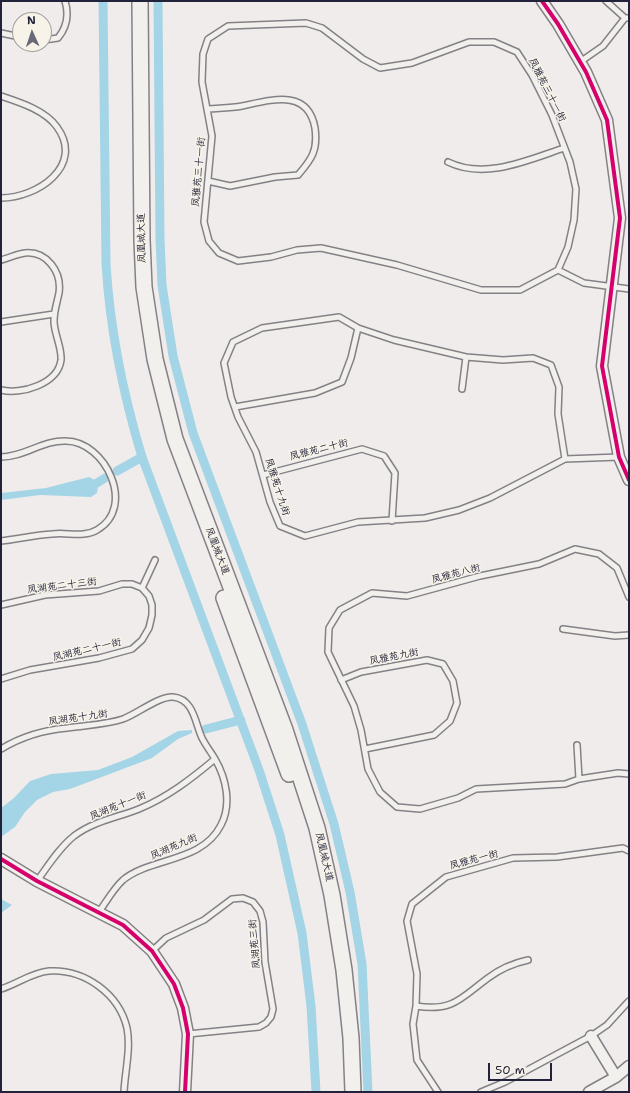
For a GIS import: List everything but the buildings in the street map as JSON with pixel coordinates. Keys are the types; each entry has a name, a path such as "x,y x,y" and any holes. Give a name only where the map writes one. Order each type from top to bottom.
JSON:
{"main road":[{"name":"凤凰城大道","path":"130,1 132,232 135,296 144,351 168,449 285,761 308,834 329,929 338,1003 343,1092"},
{"name":"凤凰城大道","path":"140,1 143,269 155,359 176,439 285,730 317,828 332,895 343,963 350,1023 353,1092"}],"street":[{"path":"542,1 558,24 580,62 607,120 620,218 602,366 619,457 629,480"},
{"path":"1,859 37,881 123,924 152,951 168,972 183,1008 188,1034 185,1092"},
{"path":"591,1036 616,1077"},
{"path":"589,1092 616,1077 629,1066"}],"lane":[{"path":"52,39 58,38 64,31 67,9 65,1"},
{"path":"580,62 603,46 627,18 606,1"},
{"name":"凤雅苑三十一街","path":"306,23 322,28 363,58 380,68 412,63 469,42 494,42 517,52 532,76 552,115 564,148 576,189 574,220 568,247 558,270 520,290 481,290 397,265 321,248 296,250 271,258 238,261 220,254 209,241 204,222 212,136 202,82 203,54 208,39 228,26 306,23"},
{"path":"1,33 12,35"},
{"path":"1,96 34,109 56,126 63,138 65,152 62,165 54,177 43,185 26,194 1,198"},
{"path":"208,109 240,106 271,100 287,100 305,106 313,117 316,140 312,159 298,175 275,177 230,186 208,181"},
{"path":"448,162 460,168 500,168 564,148"},
{"path":"1,260 24,253 37,254 49,261 56,271 59,282 59,293 54,314 54,322 61,360 57,372 47,381 34,387 19,391 1,390"},
{"path":"558,270 584,283 629,289"},
{"path":"1,322 54,314"},
{"name":"凤雅苑十九街","path":"340,317 358,328 394,340 466,357 503,360 533,358 551,365 559,387 558,414 564,459 490,498 459,510 425,518 358,522 305,536 280,526 270,502 256,452 235,407 224,363 233,342 262,328 340,317"},
{"path":"235,407 315,392 342,382 351,358 358,328"},
{"path":"462,389 466,357"},
{"path":"1,457 24,453 52,443 66,440 91,450 110,472 115,488 113,513 98,529 86,534 54,534 1,541"},
{"name":"凤雅苑二十街","path":"263,475 362,449 384,456 395,473 392,521"},
{"path":"564,459 619,457"},
{"name":"凤雅苑八街","path":"341,680 328,652 329,628 340,610 372,593 407,596 480,576 539,564 575,549 599,554 617,568 629,597"},
{"path":"142,588 155,560"},
{"name":"凤湖苑二十三街","path":"1,605 45,595 99,591 122,584 132,584 142,588"},
{"name":"凤湖苑二十一街","path":"1,679 30,670 99,658 132,649 146,634 152,615 151,600 142,588"},
{"path":"563,629 615,636 629,636"},
{"name":"凤雅苑九街","path":"341,680 361,672 427,660 443,664 453,681 457,703 450,721 434,735 365,748"},
{"path":"341,680 354,706 365,748 368,769 380,792 397,807 420,809 458,798 476,789 564,784 579,779 618,773 629,774"},
{"name":"凤湖苑十九街","path":"1,749 26,737 46,731 116,721 142,711 162,698 173,697 182,700 190,706 202,738 215,759"},
{"path":"577,745 579,779"},
{"name":"凤湖苑十一街","path":"37,881 59,851 74,836 107,818 137,810 170,794 190,781 215,759"},
{"name":"凤湖苑九街","path":"99,912 123,880 143,870 168,862 201,847 213,838 221,826 226,812 227,798 225,783 215,759"},
{"name":"凤雅苑一街","path":"438,1092 417,1060 413,1024 416,1006 417,974 407,921 412,904 446,877 513,858 557,857 623,848 629,851"},
{"name":"凤湖苑三街","path":"152,951 166,938 204,920 232,899 243,898 253,902 260,911 264,962 273,1009 271,1017 266,1023 259,1027 188,1034"},
{"path":"416,1006 434,1008 451,1005 467,997 497,972 528,960"},
{"path":"1,989 32,976 49,971 66,972 83,977 98,985 111,997 121,1012 127,1028 129,1045 124,1092"},
{"path":"481,1092 505,1082 591,1036 607,1024 629,1001"}],"water":[{"path":"89,477 95,480 98,487 97,493 91,497 40,495 1,500 1,493 46,488"},
{"path":"192,730 192,733 178,739 152,758 70,789 53,792 37,800 25,812 15,827 1,837 1,808 14,798 30,781 51,774 98,770 132,757 178,731"},
{"path":"1,899 12,905 1,913"}],"waterway":[{"path":"103,1 106,264 118,362 142,457 259,770 280,835 302,933 311,1006 316,1092"},
{"path":"158,1 160,239 162,285 173,356 193,433 302,724 334,824 350,892 362,964 368,1092"},
{"path":"117,471 142,457"},
{"path":"97,483 105,478"},
{"path":"206,729 241,720"}],"cycle path":[{"path":"542,1 558,24 586,72 607,120 620,218 602,366 619,457 629,480"},
{"path":"1,859 37,881 123,925 152,951 174,984 183,1008 188,1034 185,1092"}]}
